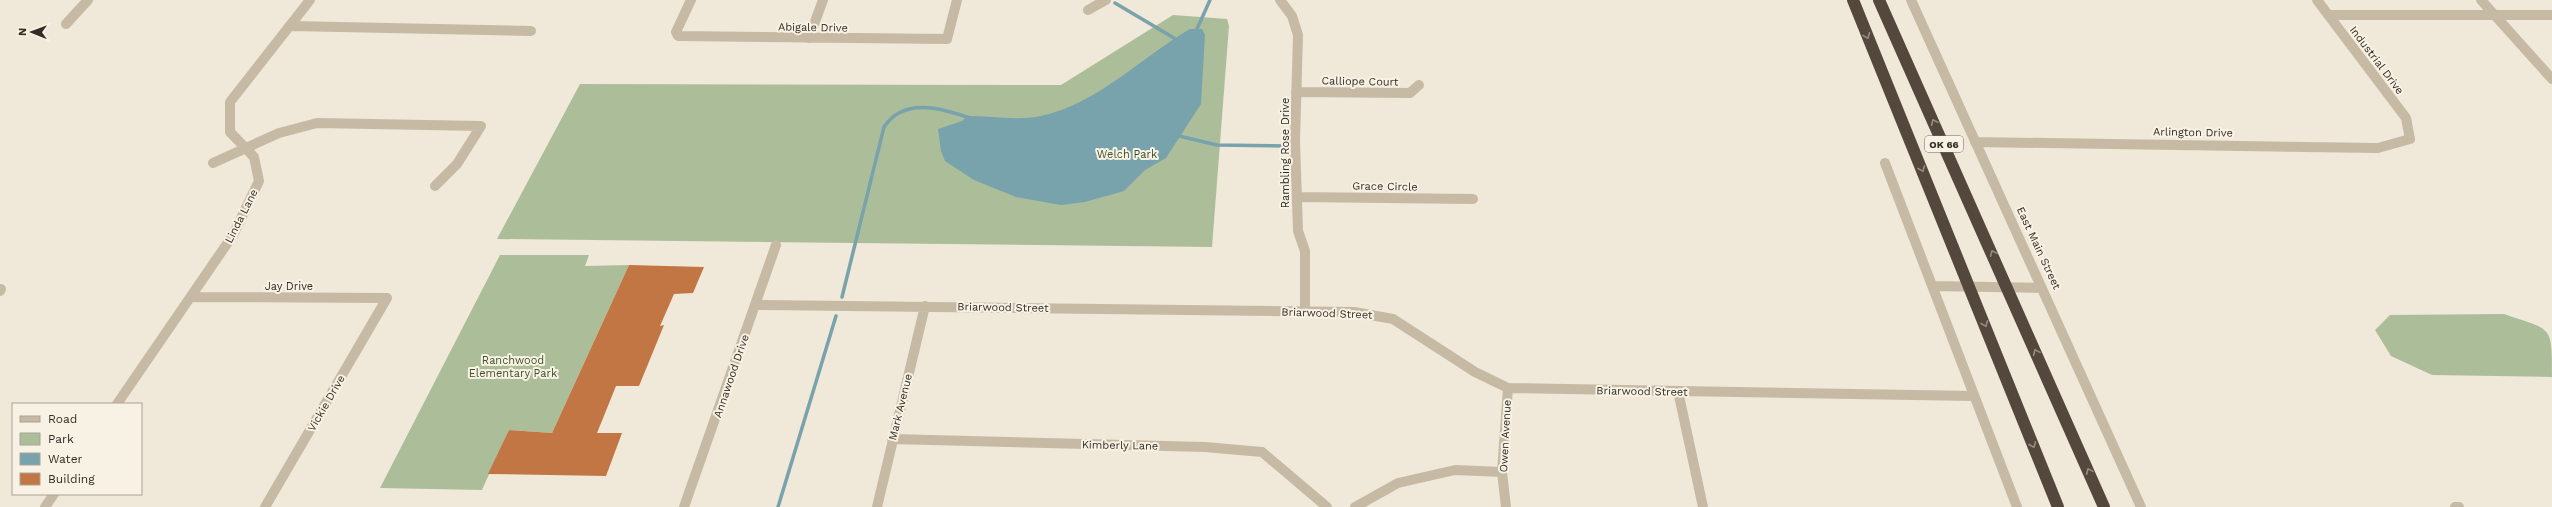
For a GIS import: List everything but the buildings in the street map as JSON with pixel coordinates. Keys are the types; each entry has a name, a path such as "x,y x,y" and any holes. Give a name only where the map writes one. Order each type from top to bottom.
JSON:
{"highway":[{"name":"OK 66","path":"1852,0 2058,507"},
{"name":"OK 66","path":"1879,0 2104,507"}],"street":[{"path":"66,24 88,0"},
{"name":"Linda Lane","path":"118,403 234,235 259,181 254,157 230,132 230,102 310,0"},
{"name":"Abigale Drive","path":"691,0 676,32 678,36 947,39 957,0"},
{"path":"809,38 823,0"},
{"path":"1088,10 1106,0"},
{"name":"Rambling Rose Drive","path":"1280,0 1291,9 1296,20 1298,35 1296,92 1297,197 1298,231 1305,251 1305,311"},
{"name":"East Main Street","path":"1911,0 2141,507"},
{"name":"Industrial Drive","path":"2317,0 2406,118 2410,138"},
{"path":"2481,0 2552,79"},
{"path":"2328,15 2552,15"},
{"path":"291,26 531,31"},
{"name":"Calliope Court","path":"1296,92 1410,93 1419,85"},
{"path":"213,163 280,133 317,123 481,126 457,164 435,186"},
{"name":"Arlington Drive","path":"1975,142 2378,148 2410,138"},
{"path":"1885,163 2018,507"},
{"name":"Grace Circle","path":"1297,197 1473,199"},
{"name":"Annawood Drive","path":"684,507 776,245"},
{"path":"1932,286 2008,289 2042,288"},
{"name":"Jay Drive","path":"191,297 387,298"},
{"name":"Vickie Drive","path":"265,507 387,298"},
{"name":"Briarwood Street","path":"756,304 1354,312 1393,319 1476,372 1498,385 1508,388 1974,396"},
{"name":"Mark Avenue","path":"877,507 924,306"},
{"name":"Owen Avenue","path":"1506,507 1502,472 1508,388"},
{"path":"1678,391 1703,507"},
{"name":"Kimberly Lane","path":"892,439 1205,447 1262,452 1327,507"},
{"path":"1355,507 1405,481 1455,470 1502,472"},
{"path":"45,507 53,495"}],"green space":[{"name":"Welch Park","path":"1173,15 1227,19 1229,26 1212,247 497,239 580,84 1061,85"},
{"name":"Ranchwood Elementary Park","path":"500,255 589,255 585,266 629,265 552,433 509,430 482,490 380,488"},
{"path":"2504,314 2532,323 2546,332 2551,347 2552,377 2432,375 2391,356 2375,330 2390,315"}],"water":[{"path":"1190,29 1202,29 1205,35 1201,104 1166,158 1145,170 1124,191 1085,202 1061,205 1016,197 974,180 945,161 941,151 938,129 962,121 968,116 1023,118 1041,116 1062,110 1082,101 1100,90"}],"waterway":[{"path":"1197,29 1210,0"},
{"path":"1115,3 1174,38"},
{"path":"842,297 884,127 892,118 912,108 947,111 970,118"},
{"path":"1179,136 1217,145 1290,146"},
{"path":"778,507 836,316"}]}
